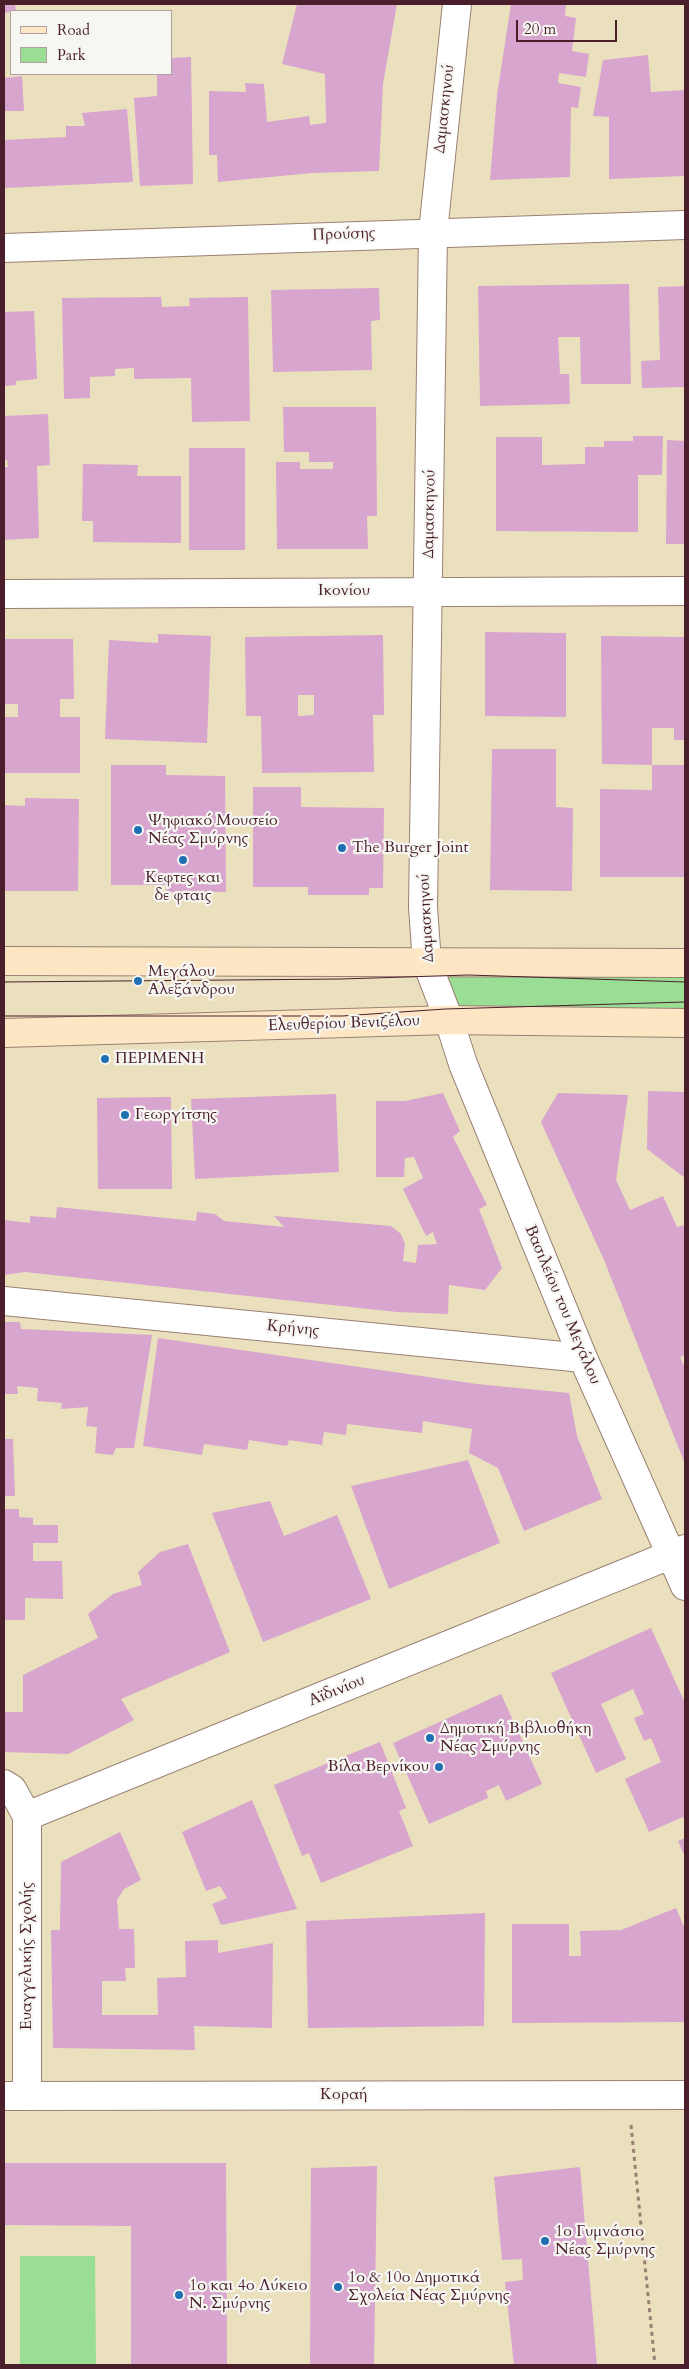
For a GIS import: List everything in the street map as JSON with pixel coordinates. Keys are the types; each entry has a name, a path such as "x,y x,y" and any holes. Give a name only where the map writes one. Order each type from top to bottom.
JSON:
{"main road":[{"path":"4,960 685,963"},
{"name":"Ελευθερίου Βενιζέλου","path":"4,1032 450,1020 685,1023"}],"street":[{"name":"Δαμασκηνού","path":"450,1020 427,963 424,907 433,232 457,4"},
{"name":"Προύσης","path":"4,248 685,224"},
{"name":"Ικονίου","path":"4,594 685,591"},
{"name":"Βασιλείου του Μεγάλου","path":"450,1020 463,1064 583,1358 679,1552 685,1586"},
{"name":"Κρήνης","path":"4,1301 583,1358"},
{"name":"Αϊδινίου","path":"27,1816 679,1552"},
{"path":"4,1784 12,1789 27,1816"},
{"name":"Ευαγγελικής Σχολής","path":"15,2096 27,1816"},
{"name":"Κοραή","path":"15,2096 685,2095"}],"path":[{"path":"628,2095 655,2365"}],"green space":[{"path":"435,968 685,969 685,1019 456,1015"},
{"path":"20,2256 95,2256 96,2365 20,2365"}],"building":[{"path":"4,4 15,4 16,10 4,13"},
{"path":"297,4 397,4 383,84 379,171 312,173 218,182 217,155 209,155 209,91 246,92 245,83 264,84 267,122 309,116 310,125 326,123 325,74 282,64"},
{"path":"511,4 566,4 565,16 576,18 572,51 589,54 586,77 559,73 558,83 581,87 578,108 571,107 570,177 490,180 497,95"},
{"path":"648,55 651,92 685,90 685,176 609,179 609,117 593,116 603,60"},
{"path":"191,57 193,184 140,186 134,98 157,96 157,75 172,75 172,58"},
{"path":"22,76 24,111 4,111 4,78"},
{"path":"127,109 133,182 4,188 4,140 66,137 66,126 85,126 82,113"},
{"path":"629,284 631,384 581,384 580,337 558,337 560,374 569,374 570,404 480,406 478,286"},
{"path":"685,286 685,387 642,388 641,361 660,360 658,287"},
{"path":"379,288 380,320 371,321 372,370 273,372 271,290"},
{"path":"161,297 162,307 190,306 189,298 248,297 250,421 192,422 191,378 134,379 134,368 115,369 115,376 90,377 90,398 64,399 62,298"},
{"path":"34,311 37,379 16,381 16,385 4,386 4,312"},
{"path":"283,407 376,407 377,516 367,516 368,549 277,549 276,462 300,462 300,469 333,469 333,462 309,462 309,452 284,452"},
{"path":"48,414 50,465 37,466 39,538 4,540 4,467 8,467 7,460 4,460 4,416"},
{"path":"633,436 663,436 662,475 638,475 638,532 496,531 496,437 542,437 542,465 585,464 585,447 604,447 604,441 633,441"},
{"path":"667,440 685,441 685,544 666,544"},
{"path":"189,448 245,448 245,550 189,550"},
{"path":"83,464 138,465 137,476 181,476 181,543 93,542 93,521 82,521"},
{"path":"485,632 566,633 566,717 485,716"},
{"path":"158,634 211,636 207,743 105,739 109,640 158,643"},
{"path":"383,635 384,715 373,715 374,772 262,773 261,716 246,716 245,637","holes":["298,695 314,695 314,715 298,716"]},
{"path":"601,636 685,637 685,740 674,740 674,728 652,728 652,765 602,764"},
{"path":"4,639 73,639 74,699 60,699 60,717 80,717 80,773 4,773 4,717 18,717 18,704 4,704"},
{"path":"492,749 556,749 556,807 573,808 572,891 490,890"},
{"path":"111,765 166,765 166,775 225,776 226,892 166,892 166,885 111,885"},
{"path":"652,765 685,765 685,877 600,877 600,789 652,790"},
{"path":"253,787 301,787 301,807 384,808 383,888 369,888 369,895 308,895 308,887 253,887"},
{"path":"25,798 79,799 78,891 4,891 4,805 25,806"},
{"path":"648,1091 685,1092 685,1178 647,1149"},
{"path":"443,1093 460,1131 453,1137 487,1205 479,1209 502,1268 485,1290 449,1285 448,1314 397,1312 25,1272 4,1275 4,1220 30,1223 30,1216 56,1218 57,1207 196,1221 197,1212 215,1214 224,1221 284,1227 274,1216 391,1226 401,1234 405,1244 403,1261 416,1263 418,1245 437,1244 433,1232 426,1236 403,1189 423,1178 414,1157 405,1158 404,1177 376,1177 376,1101 405,1101"},
{"path":"558,1093 628,1095 616,1180 630,1210 663,1196 677,1227 685,1225 685,1355 680,1357 685,1368 685,1464 604,1260 541,1122"},
{"path":"336,1094 339,1172 195,1179 191,1099"},
{"path":"171,1097 172,1189 98,1189 97,1098"},
{"path":"4,1322 20,1322 21,1329 152,1335 134,1448 116,1448 113,1455 95,1453 97,1427 86,1426 88,1407 61,1409 62,1403 37,1401 38,1388 17,1386 18,1394 4,1394"},
{"path":"158,1338 477,1384 569,1393 577,1436 602,1499 524,1531 498,1468 469,1453 472,1429 423,1421 422,1433 347,1424 346,1435 324,1432 322,1445 289,1440 287,1446 249,1440 247,1450 204,1444 202,1455 143,1446"},
{"path":"4,1439 13,1439 15,1496 4,1496"},
{"path":"468,1460 500,1543 389,1589 351,1486"},
{"path":"270,1501 284,1536 337,1515 371,1599 263,1642 212,1513"},
{"path":"4,1509 19,1509 19,1517 33,1518 33,1525 58,1525 58,1543 33,1543 33,1561 62,1561 63,1599 25,1598 25,1620 4,1620"},
{"path":"188,1544 230,1652 121,1699 134,1720 68,1754 4,1752 4,1712 23,1712 23,1675 98,1638 88,1614 113,1594 142,1585 138,1572 160,1552"},
{"path":"651,1628 685,1703 685,1823 683,1817 649,1832 625,1779 661,1762 651,1738 644,1741 634,1718 644,1714 633,1689 601,1704 626,1759 596,1773 551,1673"},
{"path":"501,1694 542,1784 506,1801 499,1785 486,1791 488,1798 429,1824 393,1743"},
{"path":"380,1742 406,1808 399,1811 413,1846 321,1883 309,1853 302,1856 274,1785"},
{"path":"252,1800 297,1909 221,1925 212,1904 227,1898 220,1886 206,1891 182,1832"},
{"path":"120,1832 141,1880 124,1889 117,1900 119,1929 134,1929 135,1968 125,1968 126,1981 102,1981 102,2015 158,2015 157,1978 186,1977 185,1941 218,1940 218,1953 273,1943 272,2028 194,2026 195,2050 53,2048 51,1930 60,1930 61,1862"},
{"path":"685,1838 685,1857 678,1841"},
{"path":"676,1908 685,1929 685,2022 512,2023 512,1924 569,1924 569,1956 581,1956 580,1931 621,1930"},
{"path":"485,1913 484,2026 308,2028 306,1921"},
{"name":"1ο και 4ο Λύκειο Ν. Σμύρνης","path":"4,2163 226,2163 227,2365 131,2365 131,2226 4,2225"},
{"path":"377,2166 374,2365 310,2365 311,2168"},
{"path":"580,2167 597,2365 514,2365 505,2282 523,2280 522,2259 502,2260 494,2177"}],"tram line":[{"path":"4,982 341,979 468,975 685,982"},
{"path":"4,1016 342,1016 445,1009 685,1002"}],"place":[{"name":"Ψηφιακό Μουσείο Νέας Σμύρνης","path":"138,830"},
{"name":"The Burger Joint","path":"342,848"},
{"name":"Κεφτες και δε φταις","path":"183,860"},
{"name":"Μεγάλου Αλεξάνδρου","path":"138,981"},
{"name":"ΠΕΡΙΜΕΝΗ","path":"105,1059"},
{"name":"Γεωργίτσης","path":"125,1115"},
{"name":"Δημοτική Βιβλιοθήκη Νέας Σμύρνης","path":"430,1738"},
{"name":"Βίλα Βερνίκου","path":"439,1767"},
{"name":"1ο Γυμνάσιο Νέας Σμύρνης","path":"545,2241"},
{"name":"1ο & 10ο Δημοτικά Σχολεία Νέας Σμύρνης","path":"338,2287"},
{"name":"1ο και 4ο Λύκειο Ν. Σμύρνης","path":"179,2295"}]}
